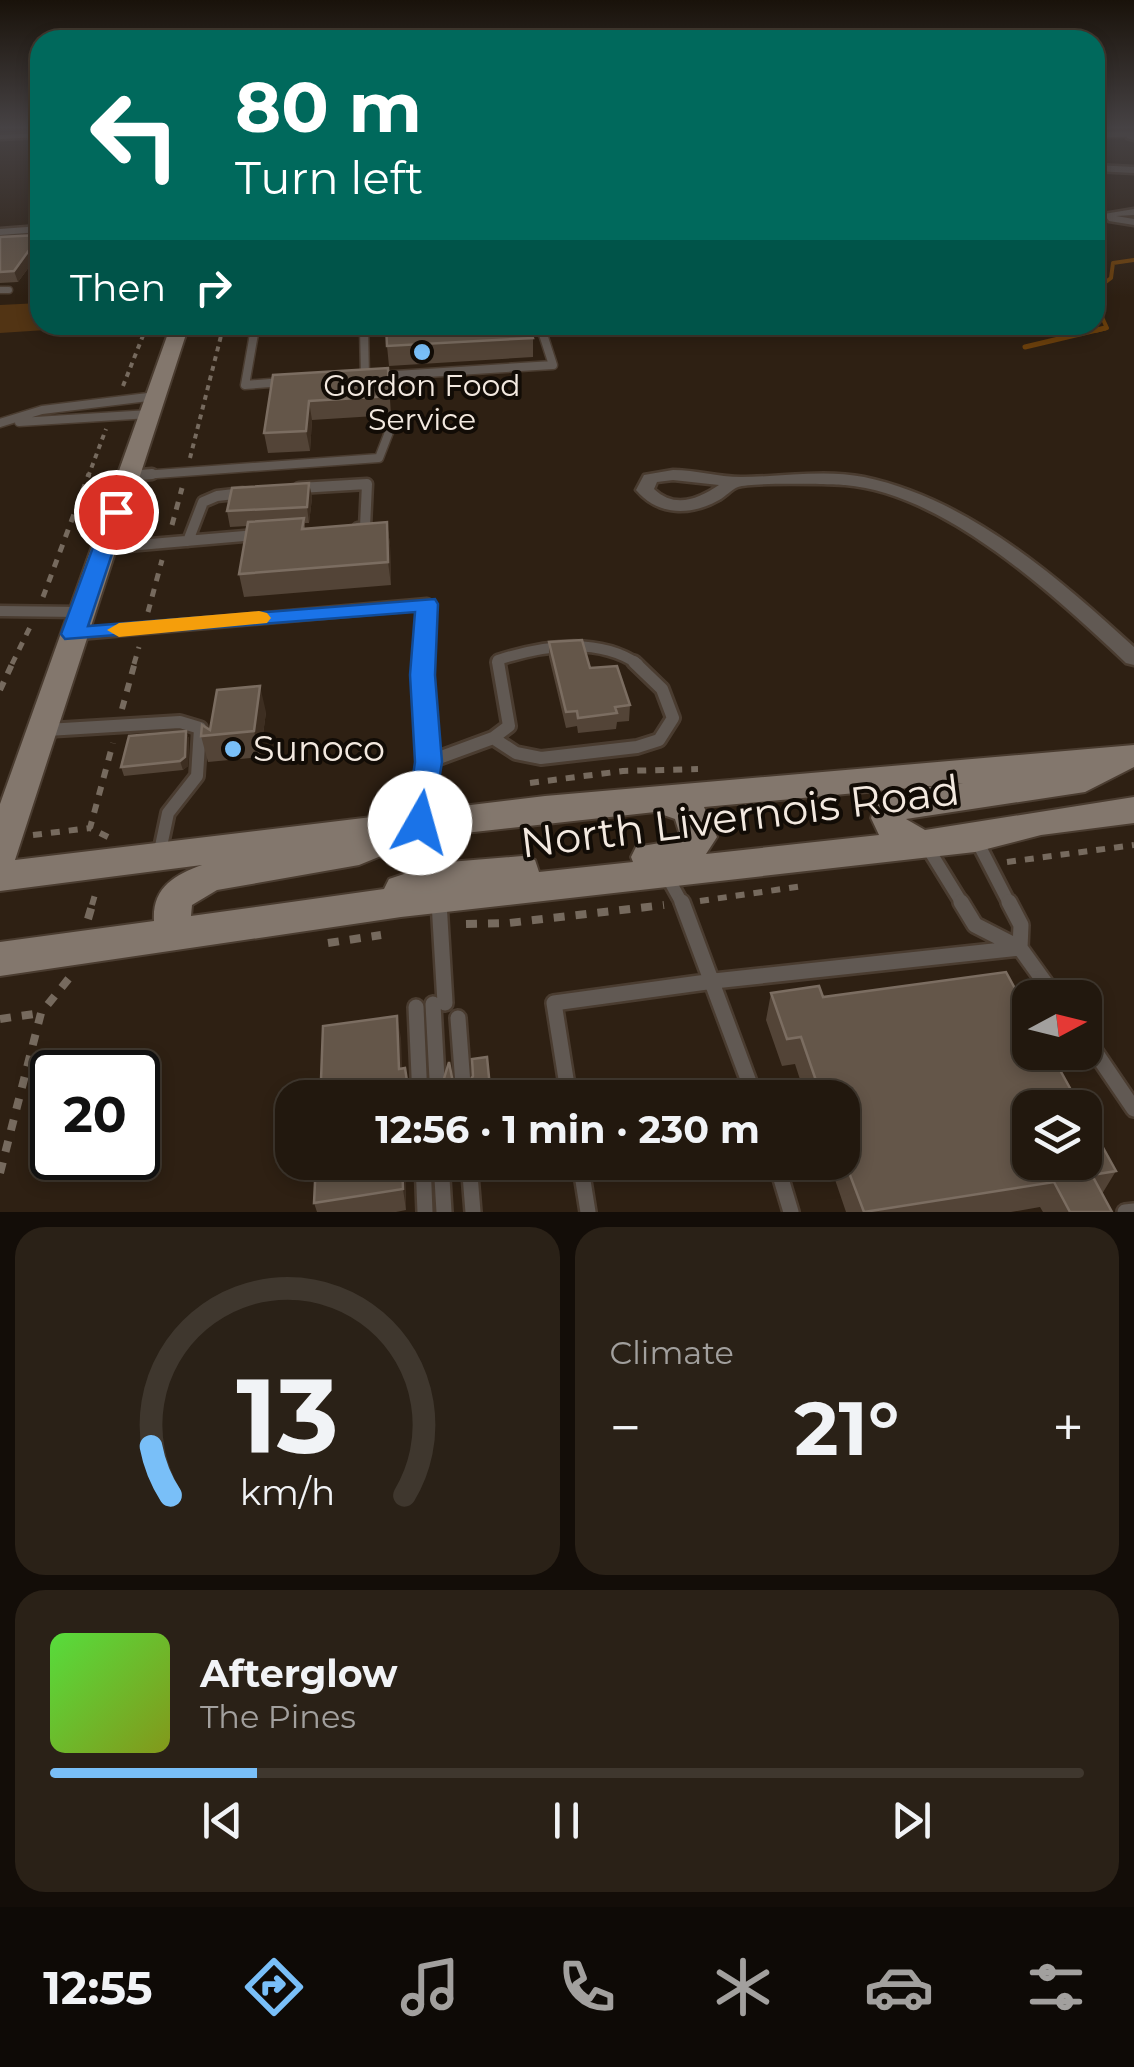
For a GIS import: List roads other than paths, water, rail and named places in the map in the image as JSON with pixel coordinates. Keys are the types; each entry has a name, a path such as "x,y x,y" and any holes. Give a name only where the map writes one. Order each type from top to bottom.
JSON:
{"main road":[{"path":"3,846 177,335"},
{"path":"925,844 893,830 886,819 888,811 929,800 1084,780 1130,757"},
{"name":"North Livernois Road","path":"0,876 654,798 1130,757"},
{"path":"1042,822 1134,794"},
{"path":"338,911 437,878 679,854 692,848 699,837 689,811 654,798"},
{"name":"North Livernois Road","path":"0,959 338,911 440,911 673,888 925,844 982,851 1042,822 1134,810"},
{"path":"175,934 172,914 176,897 187,887 220,874 358,852 420,823"}],"street":[{"path":"1134,212 1109,214 1114,219 1134,222"},
{"path":"0,232 30,230"},
{"path":"734,482 857,481 914,495 952,516 1024,567 1134,658"}],"lane":[{"path":"0,290 9,290"},
{"path":"254,335 245,385 285,382"},
{"path":"364,335 365,377"},
{"path":"345,378 553,364 543,335"},
{"path":"1,423 42,410 118,398 153,405"},
{"path":"1,423 110,417 153,405"},
{"path":"128,476 379,458 391,428"},
{"path":"288,489 368,484 365,527 346,528"},
{"path":"188,541 197,507 209,496 249,492"},
{"path":"103,548 267,535"},
{"path":"0,611 37,612 77,623 144,628 427,604 422,675 428,762 420,823"},
{"path":"428,762 493,738 509,726 498,660 517,652 556,648 614,652 660,686 673,718 659,740 637,747 541,758 516,753 493,738"},
{"path":"41,731 180,722 200,728 196,776 168,812 159,856"},
{"path":"925,844 975,924 1020,948 1043,980"},
{"path":"982,851 1022,925 1020,948"},
{"path":"673,888 714,981 750,1080"},
{"path":"422,1080 440,911"},
{"path":"566,1080 554,1003 714,981 1020,948"},
{"path":"431,1005 437,1080"},
{"path":"458,1018 463,1080"},
{"path":"1102,1062 1134,1109"},
{"path":"424,1180 426,1212"},
{"path":"442,1180 444,1212"},
{"path":"471,1180 473,1212"},
{"path":"583,1180 588,1212"},
{"path":"782,1180 792,1212"},
{"path":"1125,1212 1134,1210"}],"waterway":[{"path":"1105,282 1111,278 1113,263 1134,260"},
{"path":"1105,324 1105,328"},
{"path":"1025,347 1076,335"}],"place":[{"name":"Gordon Food Service","path":"422,352"},
{"name":"Sunoco","path":"233,749"}]}
